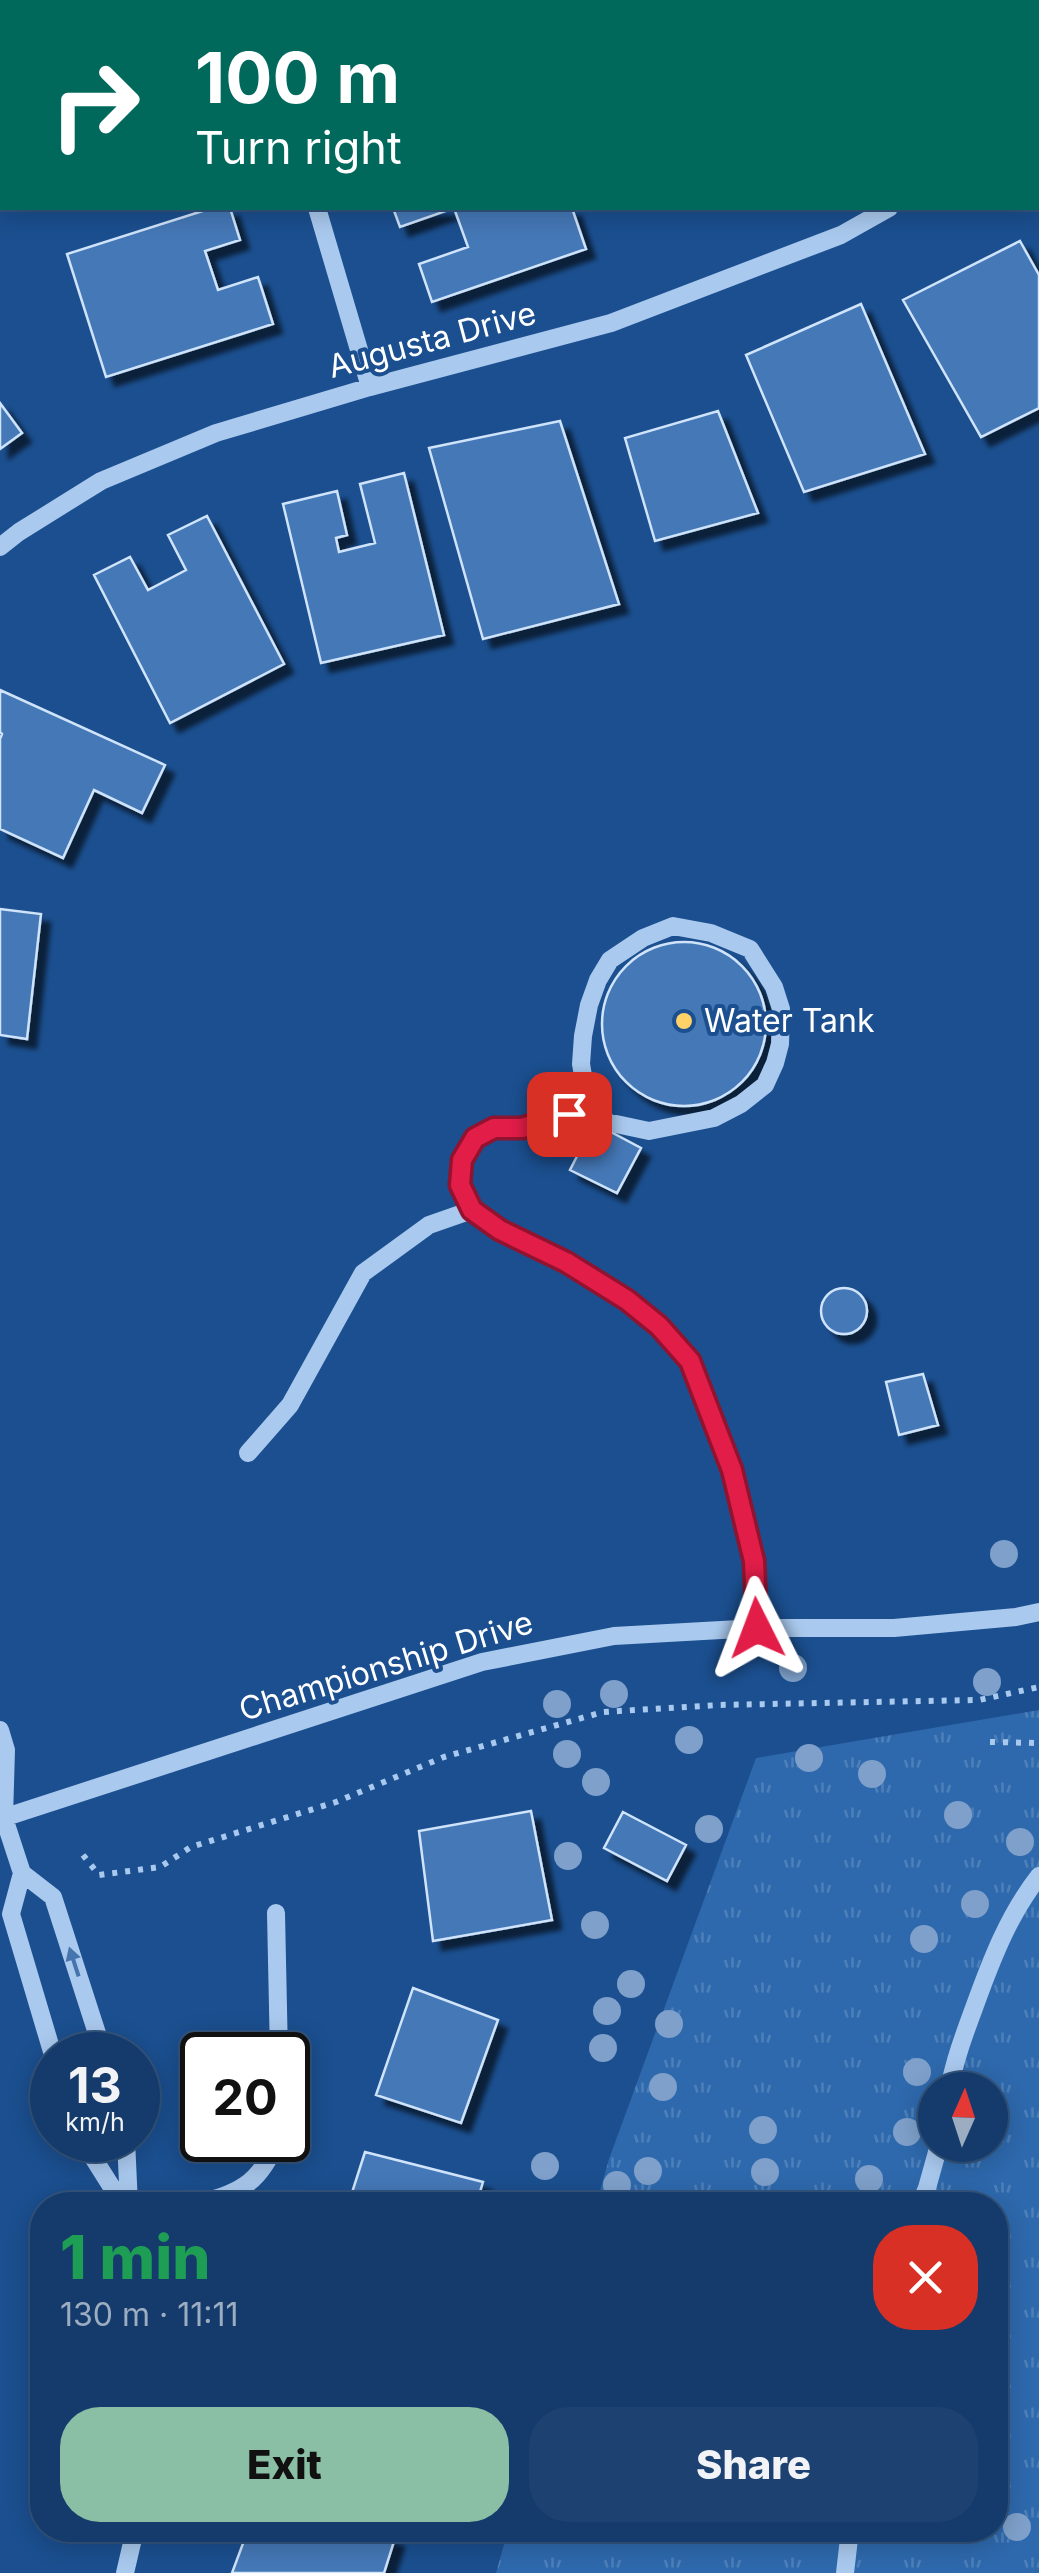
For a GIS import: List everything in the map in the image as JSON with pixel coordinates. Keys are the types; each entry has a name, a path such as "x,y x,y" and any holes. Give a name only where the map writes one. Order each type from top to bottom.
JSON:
{"street":[{"path":"318,210 370,387"},
{"name":"Augusta Drive","path":"0,547 101,482 216,433 610,323 841,235 885,210"},
{"path":"606,1120 585,1088 581,1064 589,1004 610,960 643,938 673,926 711,933 750,950 774,986 781,1009 780,1044 765,1085 714,1118 649,1131 569,1114 522,1128 494,1128 475,1138 462,1160 460,1185 472,1210 500,1230 566,1262 627,1300 659,1326 690,1361 732,1470 754,1561 757,1628"},
{"path":"248,1453 290,1405 363,1273 429,1225 472,1210"},
{"name":"Championship Drive","path":"1,1817 482,1662 614,1636 757,1628 894,1628 1039,1612"},
{"path":"0,1730 6,1750 1,1817 22,1873 53,1897 97,2032"},
{"path":"22,1873 12,1914 46,2032"},
{"path":"954,2072 994,1950 1039,1876"},
{"path":"276,1913 278,2032"},
{"path":"97,2162 117,2192"},
{"path":"126,2162 126,2192"},
{"path":"233,2192 256,2178 265,2162"},
{"path":"925,2192 934,2162"},
{"path":"125,2573 132,2542"},
{"path":"845,2573 849,2542"}],"path":[{"path":"84,1855 98,1874 160,1867 192,1848 336,1802 444,1757 603,1712 719,1705 979,1700 1039,1687"},
{"path":"990,1742 1039,1743"}],"green space":[{"path":"1039,1710 1039,2573 496,2573 505,2542 1008,2542 1008,2192 600,2192 756,1758"}],"building":[{"path":"206,210 231,210 240,240 205,251 218,290 258,277 273,324 106,377 67,254"},
{"path":"394,210 448,210 400,227"},
{"path":"455,210 573,210 586,249 432,302 419,264 468,247"},
{"path":"1020,241 1039,275 1039,408 981,437 903,300"},
{"path":"861,304 925,454 804,492 746,355"},
{"path":"0,403 22,433 0,449"},
{"path":"718,411 758,513 655,541 625,438"},
{"path":"560,421 619,604 483,639 429,448"},
{"path":"404,473 444,635 321,663 283,504 337,491 347,535 336,538 339,552 375,543 360,484"},
{"path":"207,516 284,664 170,723 94,575 130,557 148,590 186,570 168,535"},
{"path":"0,690 165,765 142,813 94,790 63,858 0,829"},
{"path":"0,909 41,914 27,1039 0,1035"},
{"name":"Water Tank","path":"684,942 715,949 742,966 759,993 766,1024 759,1055 742,1082 715,1099 684,1106 653,1099 626,1082 609,1055 602,1024 609,993 626,966 653,949"},
{"path":"594,1123 641,1148 617,1193 570,1170"},
{"path":"844,1288 860,1295 867,1311 860,1327 844,1334 828,1327 821,1311 828,1295"},
{"path":"923,1374 938,1425 899,1435 886,1382"},
{"path":"531,1811 552,1920 433,1941 419,1831"},
{"path":"623,1812 686,1845 667,1881 604,1848"},
{"path":"413,1988 498,2020 461,2123 376,2095"},
{"path":"365,2152 483,2182 480,2192 352,2192"},
{"path":"244,2542 394,2542 384,2573 232,2573"}],"place":[{"name":"Water Tank","path":"684,1021"}],"route":[{"path":"569,1114 522,1128 494,1128 475,1138 462,1160 460,1185 472,1210 500,1230 566,1262 627,1300 659,1326 690,1361 732,1470 754,1561 757,1628"}]}
